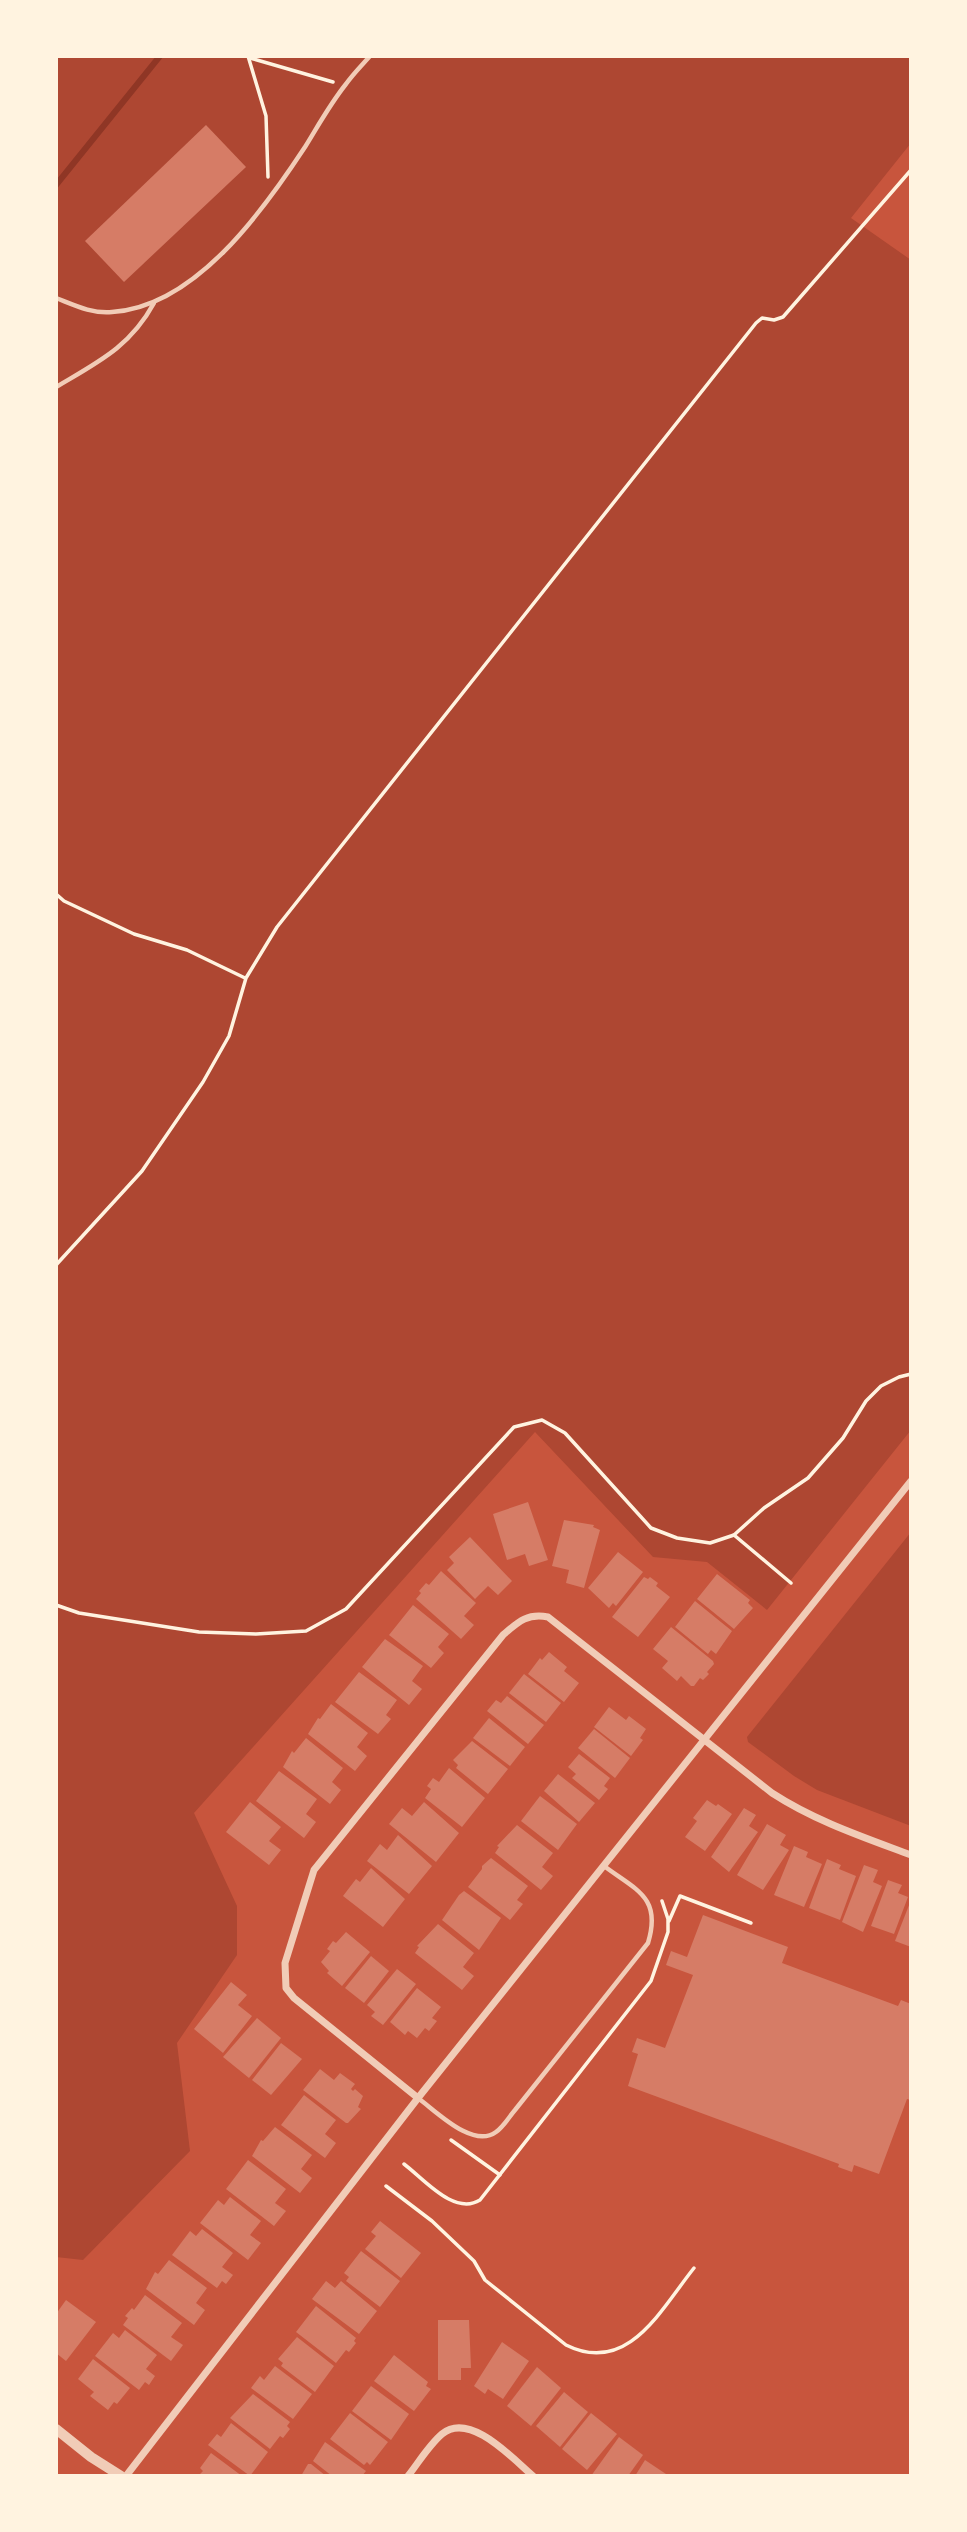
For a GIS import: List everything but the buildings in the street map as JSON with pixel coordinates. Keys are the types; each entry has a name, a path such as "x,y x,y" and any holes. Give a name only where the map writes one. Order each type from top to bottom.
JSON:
{"street":[{"path":"56,2429 90,2457 123,2476 418,2098 911,1481"},
{"path":"418,2098 294,1998 286,1988 285,1963 314,1870 503,1635 521,1619 539,1615 548,1617 772,1793 797,1809 911,1855"},
{"path":"408,2476 443,2433 454,2427 469,2428 485,2437 533,2476"}],"lane":[{"path":"56,298 89,310 111,312 155,301 202,273 240,235 302,151 345,85 370,56"},
{"path":"56,387 114,352 143,323 155,301"},
{"path":"418,2098 467,2134 478,2137 498,2131 515,2110 648,1943 652,1930 650,1905 644,1896 604,1866"}],"path":[{"path":"249,57 345,85"},
{"path":"249,57 266,116 268,183 263,205"},
{"path":"56,1265 142,1171 203,1082 229,1036 246,978 277,927 756,323 762,318 774,320 783,317 911,170"},
{"path":"56,894 64,901 134,934 187,950 246,978"},
{"path":"56,1605 79,1613 199,1632 256,1634 306,1631 346,1609 514,1427 542,1420 565,1433 651,1528 677,1538 710,1543 734,1535 764,1508 808,1478 843,1438 866,1401 881,1386 911,1374"},
{"path":"734,1535 791,1583"},
{"path":"668,1923 680,1896 751,1923"},
{"path":"444,2135 500,2175"},
{"path":"386,2186 432,2221 474,2261 485,2280 566,2345 582,2352 608,2353 633,2343 694,2269"}],"shaded area":[{"path":"56,56 911,56 911,143 851,218 911,260 911,1430 767,1610 707,1562 653,1557 535,1432 194,1813 237,1906 237,1955 177,2043 190,2151 83,2260 56,2257"},
{"path":"911,1532 911,1826 817,1790 748,1742 747,1737"}],"waterway":[{"path":"56,185 160,56"}]}
